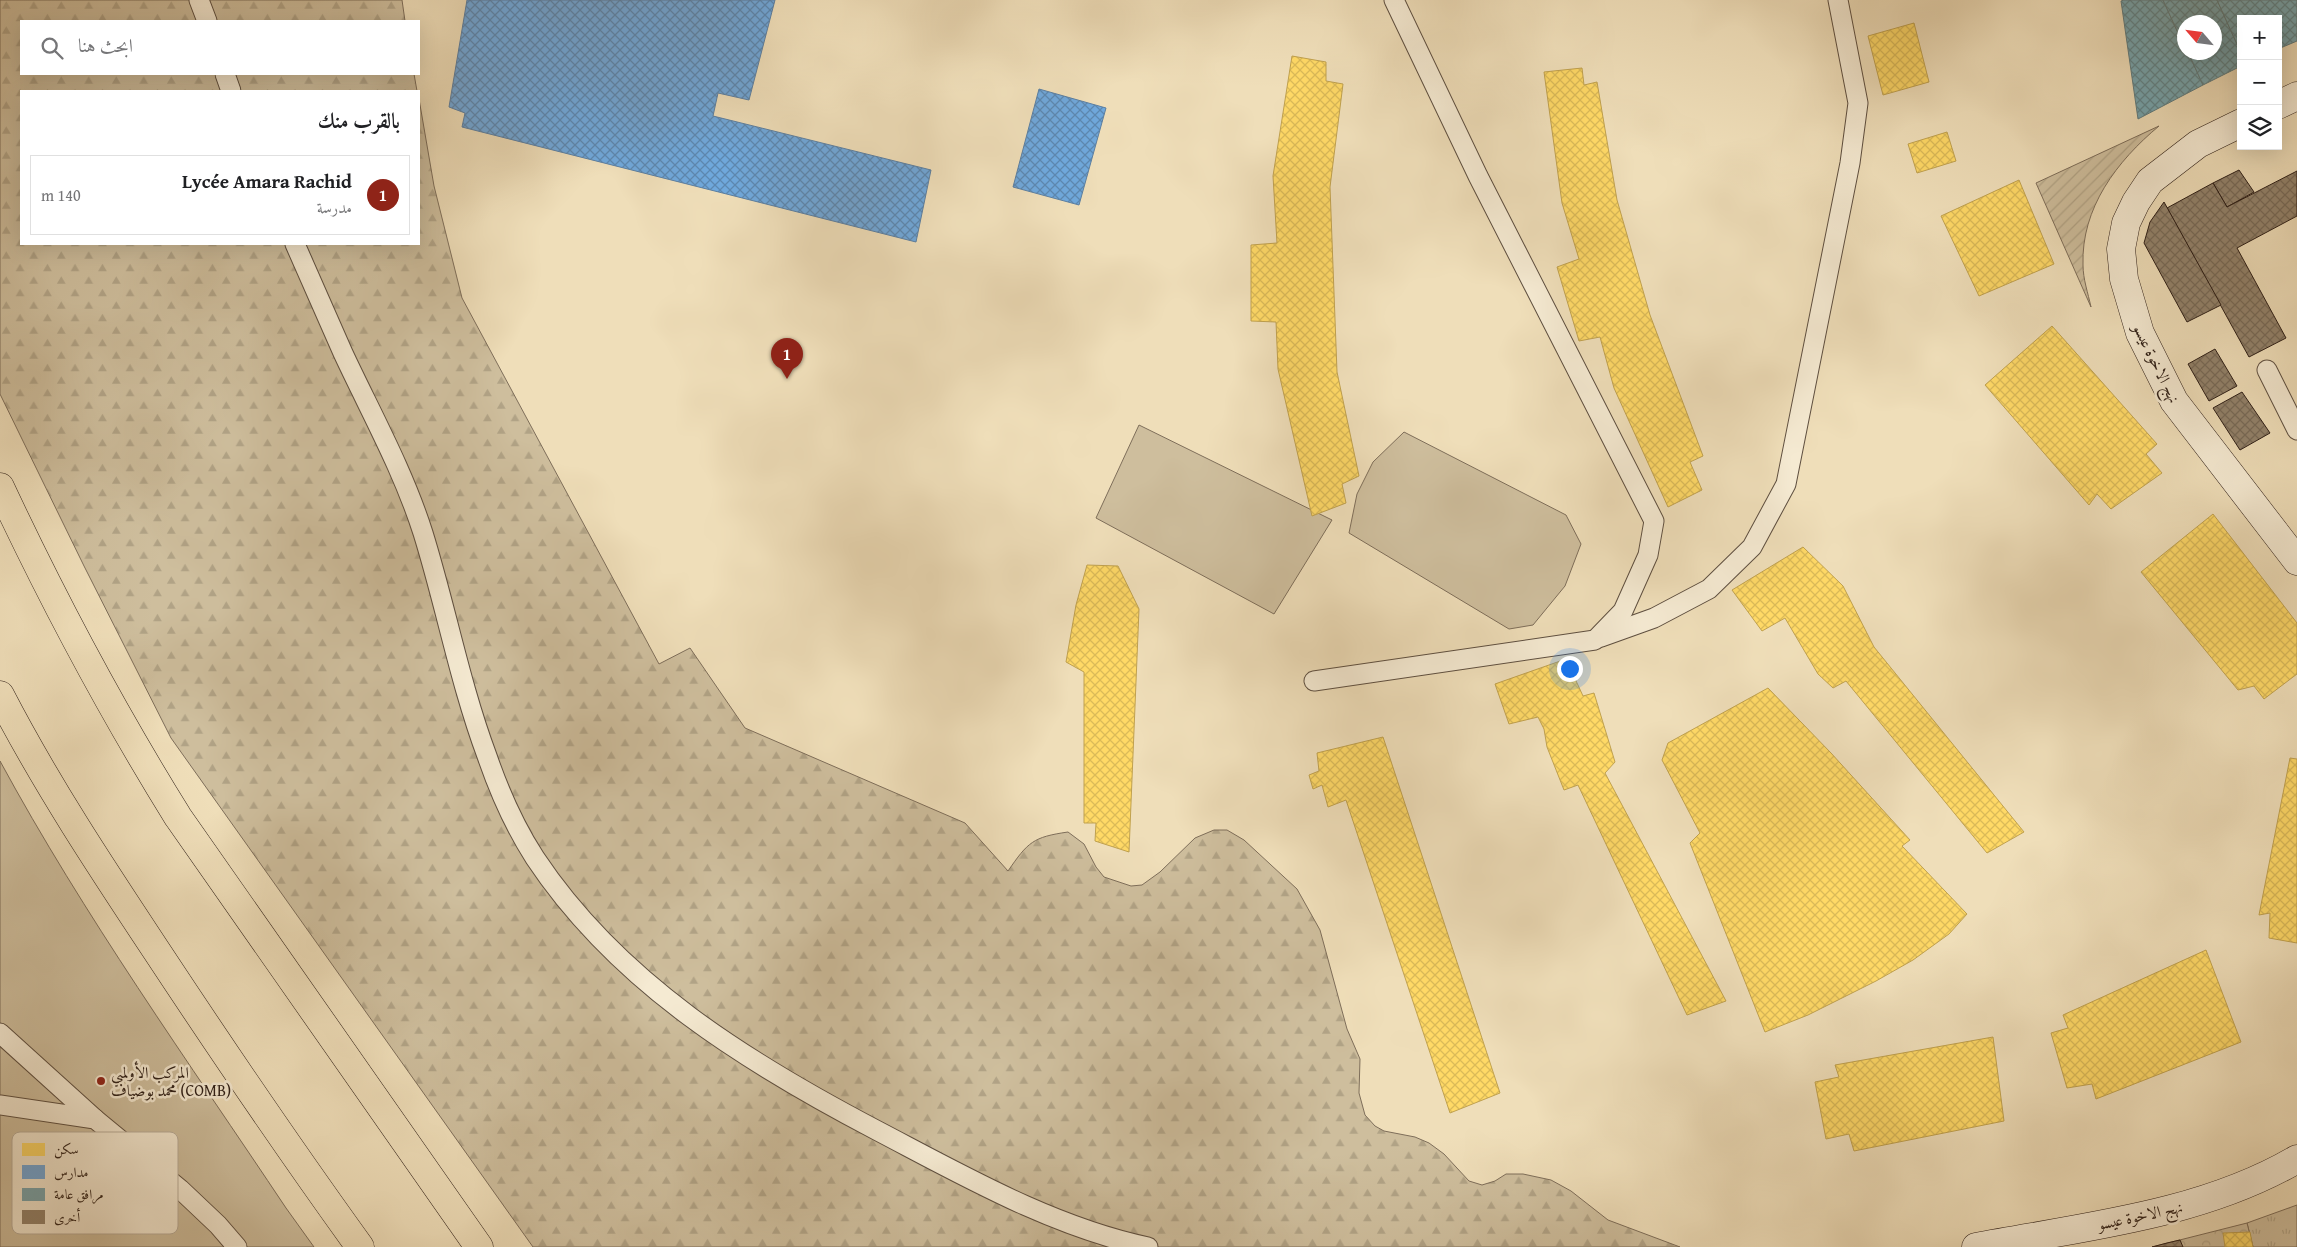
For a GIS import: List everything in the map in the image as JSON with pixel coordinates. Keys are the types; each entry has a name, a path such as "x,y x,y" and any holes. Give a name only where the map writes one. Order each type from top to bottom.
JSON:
{"highway":[{"path":"0,487 54,600 137,752 178,817 479,1247"},
{"path":"0,695 47,780 112,883 223,1050 360,1247"}],"street":[{"path":"2280,105 2297,96"},
{"name":"نهج الاخوة عيسو","path":"2237,126 2198,144 2170,163 2150,181 2136,202 2126,223 2121,249 2124,279 2140,333 2174,402 2297,561"},
{"name":"نهج الاخوة عيسو","path":"1976,1247 2173,1210 2259,1179 2297,1159"}],"lane":[{"path":"199,0 206,20"},
{"path":"1394,0 1478,176 1654,521 1648,555 1623,611 1595,640"},
{"path":"1314,681 1595,640 1654,618 1709,589 1752,547 1786,484 1850,163 1858,103 1838,0"},
{"path":"225,75 232,90"},
{"path":"296,245 343,352 407,490 423,533 476,724 488,760 517,825 534,856 584,922 644,981 689,1016 734,1048 849,1116 1010,1197 1112,1239 1148,1247"},
{"path":"2267,370 2297,430"},
{"path":"0,1033 110,1132"},
{"path":"0,1105 95,1120"},
{"path":"178,1187 218,1225 237,1247"}],"green space":[{"path":"0,0 402,0 405,20 20,20 20,75 414,75 417,90 20,90 20,245 420,245 420,105 434,186 462,298 659,664 690,648 745,728 965,823 1008,871 1021,853 1032,843 1047,836 1068,832 1084,844 1096,867 1104,877 1131,886 1142,885 1160,872 1195,838 1214,830 1227,830 1244,840 1297,889 1320,930 1347,1029 1360,1059 1359,1093 1365,1115 1375,1126 1384,1131 1415,1137 1429,1143 1444,1154 1469,1181 1482,1185 1495,1181 1506,1174 1523,1174 1551,1180 1571,1191 1608,1220 1680,1247 533,1247 171,738 0,394"},
{"path":"2159,126 2129,154 2116,170 2104,187 2095,205 2088,224 2084,244 2083,265 2091,307 2036,183"},
{"path":"1139,425 1332,520 1274,614 1096,518"},
{"path":"1404,432 1566,515 1581,544 1565,586 1533,625 1509,629 1349,533 1357,494 1373,462"},
{"name":"المركب الأولمبي محمد بوضياف (COMB)","path":"0,761 66,876 102,932 314,1247 0,1247"},
{"path":"2297,1205 2297,1247 2253,1247 2247,1223"},
{"path":"2247,1223 2253,1247 2152,1247"}],"building: سكن":[{"path":"1914,23 1929,82 1883,95 1868,36"},
{"path":"1292,56 1326,62 1326,81 1343,84 1330,187 1337,372 1359,476 1342,484 1346,503 1312,516 1278,369 1276,322 1251,321 1251,245 1277,243 1273,176"},
{"path":"1582,68 1584,85 1597,82 1617,200 1650,315 1703,456 1690,462 1702,490 1668,507 1614,388 1600,337 1579,341 1557,267 1579,259 1562,203 1544,72"},
{"path":"1947,132 1956,161 1917,173 1908,144"},
{"path":"2019,180 2054,264 1979,296 1941,216"},
{"path":"2052,326 2157,444 2146,454 2162,473 2111,509 2097,494 2089,505 1985,385"},
{"path":"2213,514 2297,623 2297,674 2264,699 2254,686 2238,690 2141,572"},
{"path":"1803,547 1843,586 1874,647 2024,832 1987,853 1846,681 1833,688 1818,674 1785,618 1762,631 1732,590"},
{"path":"1087,565 1118,566 1139,609 1129,852 1095,841 1096,823 1084,823 1084,672 1066,662 1076,605"},
{"path":"1566,659 1583,696 1594,693 1615,762 1605,773 1726,1001 1687,1015 1578,785 1564,790 1547,747 1544,729 1538,717 1509,724 1495,684"},
{"path":"1768,688 1831,753 1910,840 1902,846 1967,914 1949,934 1913,960 1808,1015 1765,1032 1690,843 1700,833 1662,760 1668,743"},
{"path":"1383,737 1500,1093 1450,1113 1346,800 1328,807 1322,785 1313,789 1309,775 1319,771 1317,753"},
{"path":"2290,758 2297,759 2297,943 2269,938 2270,913 2259,915"},
{"path":"2206,950 2241,1042 2096,1099 2092,1084 2067,1088 2051,1033 2068,1028 2063,1015"},
{"path":"1993,1037 2004,1121 1854,1151 1849,1134 1826,1139 1815,1082 1839,1077 1835,1065"},
{"path":"2250,1232 2253,1247 2225,1247 2223,1233"}],"building: مدارس":[{"path":"467,0 775,0 749,100 718,93 713,116 931,170 916,242 462,127 465,113 449,107"},
{"path":"1039,89 1106,108 1079,205 1013,187"}],"building: مرافق عامة":[{"path":"2163,0 2177,31 2177,60 2192,60 2203,85 2138,119 2121,1"},
{"path":"2163,0 2217,0 2237,44 2237,68 2203,85 2192,60 2222,60 2222,15 2177,15 2177,31"},
{"path":"2217,0 2297,0 2297,41 2282,47 2282,15 2237,15 2237,44"}],"building: أخرى":[{"path":"2239,170 2254,192 2227,207 2213,183"},
{"path":"2297,171 2297,216 2237,248 2286,338 2249,357 2167,208 2213,183 2227,207"},
{"path":"2164,202 2221,305 2187,322 2144,243 2150,222"},
{"path":"2215,349 2237,386 2209,401 2188,364"},
{"path":"2242,392 2270,433 2240,450 2213,408"},
{"path":"2180,1240 2183,1247 2152,1247 2167,1243"}],"place":[{"name":"Lycée Amara Rachid","path":"787,379"},
{"name":"المركب الأولمبي محمد بوضياف (COMB)","path":"101,1081"}]}
